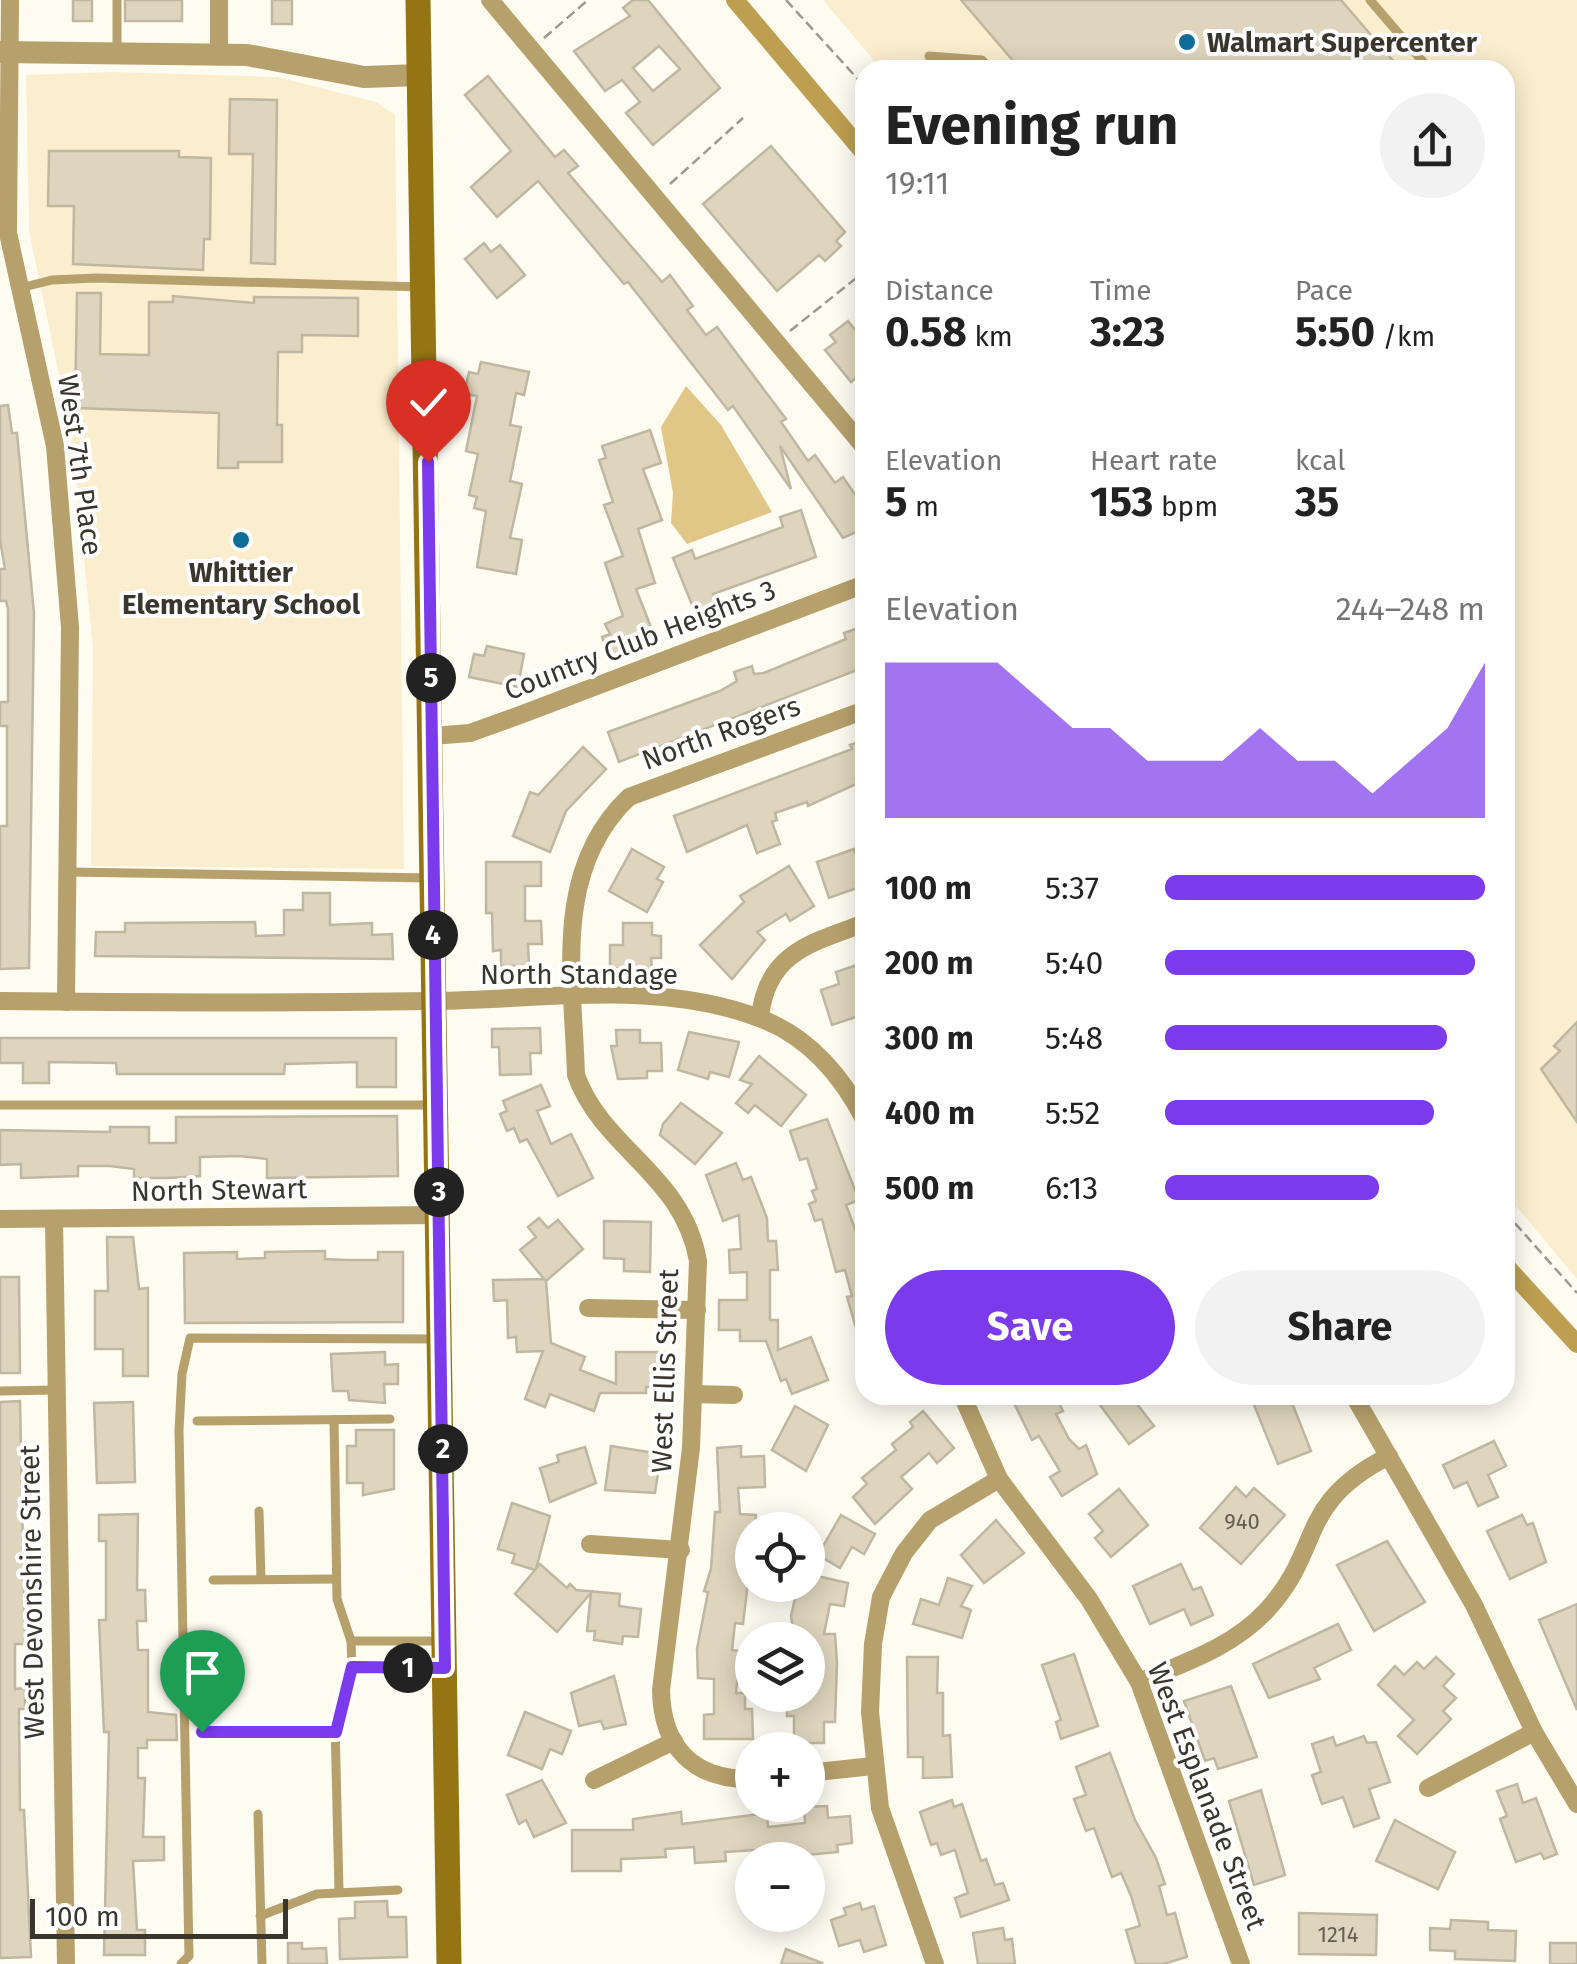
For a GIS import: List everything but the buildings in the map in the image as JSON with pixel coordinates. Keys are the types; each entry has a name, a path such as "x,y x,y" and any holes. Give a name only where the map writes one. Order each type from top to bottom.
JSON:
{"main road":[{"path":"418,0 449,1964"}],"street":[{"name":"West 7th Place","path":"10,0 4,52 6,200 20,288 54,446 70,627 66,1002"},
{"path":"218,54 219,0"},
{"path":"490,0 855,436"},
{"path":"4,52 218,54 282,59 364,77 420,75"},
{"name":"Country Club Heights 3","path":"432,736 470,732 520,715 855,588"},
{"name":"North Rogers","path":"573,995 577,878 607,818 629,797 674,778 855,714"},
{"path":"855,927 794,952 774,970 762,994 760,1018 826,1062 855,1107"},
{"name":"North Standage","path":"0,1001 433,1002 573,995 689,1001 760,1018"},
{"name":"West Ellis Street","path":"573,995 576,1075 587,1106 666,1186 683,1212 698,1261 694,1394 681,1550 661,1690 661,1721 674,1741"},
{"name":"North Stewart","path":"0,1219 440,1215"},
{"name":"West Devonshire Street","path":"54,1219 66,1964"},
{"path":"588,1308 697,1310"},
{"path":"694,1394 734,1395"},
{"name":"West Esplanade Street","path":"966,1405 999,1480 1089,1599 1139,1682 1241,1964"},
{"path":"1359,1405 1474,1604 1534,1732 1577,1804"},
{"path":"1139,1682 1202,1656 1267,1610 1289,1579 1314,1519 1332,1494 1354,1473 1388,1456"},
{"path":"935,1964 893,1851 873,1766 873,1644 881,1597 904,1553 930,1520 999,1480"},
{"path":"590,1544 681,1550"},
{"path":"1428,1788 1534,1732"},
{"path":"594,1780 674,1741 686,1760 703,1772 735,1779"},
{"path":"825,1771 873,1766"}],"lane":[{"path":"117,0 117,54"},
{"path":"1370,0 1421,60"},
{"path":"929,56 982,60"},
{"path":"20,288 52,280 96,278 425,288"},
{"path":"68,872 432,878"},
{"path":"0,1105 436,1105"},
{"path":"181,1964 189,1956 179,1430 182,1374 190,1338 441,1339"},
{"path":"0,1391 56,1390"},
{"path":"197,1420 390,1418"},
{"path":"334,1420 337,1599 350,1641 352,1667 336,1732 339,1891"},
{"path":"259,1511 260,1579"},
{"path":"213,1580 336,1579"},
{"path":"350,1641 445,1641"},
{"path":"352,1667 445,1668"},
{"path":"202,1732 336,1732"},
{"path":"258,1814 262,1964"},
{"path":"260,1916 291,1900 339,1891 398,1890"}],"path":[{"path":"531,48 588,0"},
{"path":"786,0 855,76"},
{"path":"654,198 743,118"},
{"path":"777,342 855,279"},
{"path":"1515,1223 1577,1293"}],"shaded area":[{"path":"823,0 1577,0 1577,1279 1515,1205 1515,60 874,60"},
{"name":"Whittier Elementary School","path":"114,72 278,77 376,102 395,115 404,869 91,866 93,647 71,432 29,231 26,75"},
{"path":"686,386 721,425 772,512 687,544 671,523 673,493 661,427"}],"waterway":[{"path":"735,0 855,142"},
{"path":"1515,1276 1577,1344"}],"place":[{"name":"Walmart Supercenter","path":"1187,42"},
{"name":"Whittier Elementary School","path":"241,540"}],"route":[{"path":"202,1732 336,1732 340,1702 352,1667 445,1668 428,462"}]}
